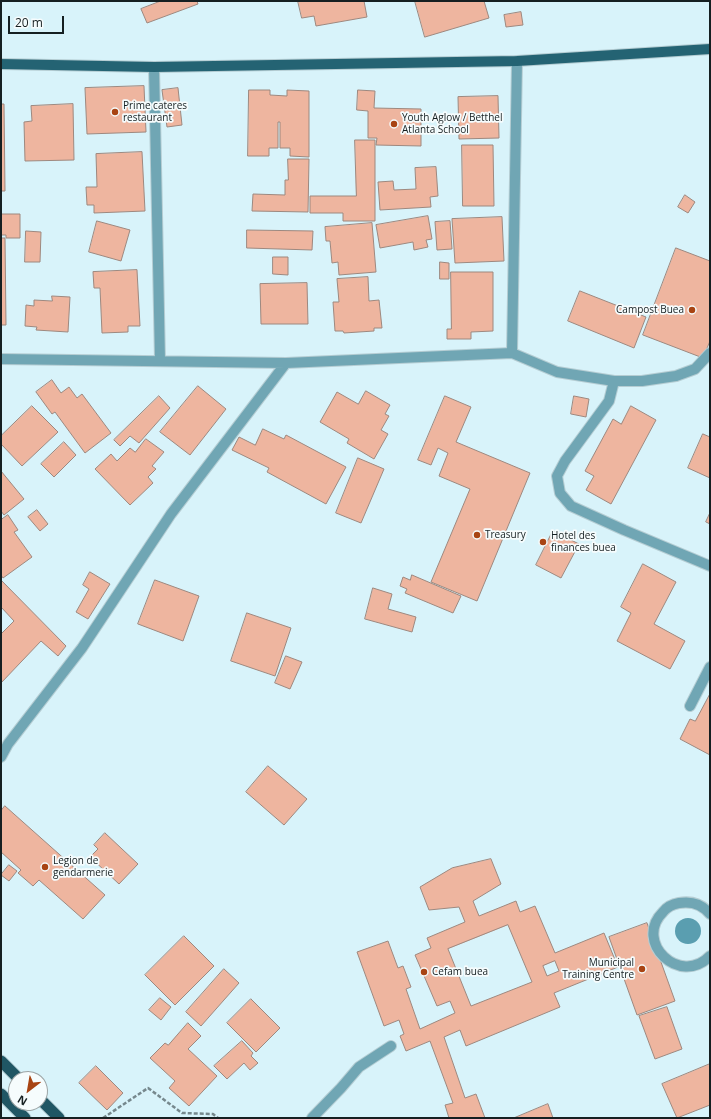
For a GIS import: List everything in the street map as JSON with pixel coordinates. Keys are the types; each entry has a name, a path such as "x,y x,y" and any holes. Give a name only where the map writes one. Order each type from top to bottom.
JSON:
{"highway":[{"path":"1,1061 11,1071"},
{"path":"1,1094 26,1118"},
{"path":"48,1107 59,1118"}],"main road":[{"path":"1,64 154,67 517,61 710,49"}],"street":[{"path":"512,354 517,61"},
{"path":"154,67 160,361"},
{"path":"1,359 286,363 512,354 557,372 614,381 642,381 676,376 695,369 710,354"},
{"path":"1,757 4,740 82,648 171,514 286,363"},
{"path":"614,381 609,401 565,461 557,476 560,493 571,506 710,566"},
{"path":"690,706 710,667"},
{"path":"710,914 698,904 687,902 676,903 667,908 659,916 655,926 654,936 656,947 662,956 670,962 680,966 690,966 701,963 710,956"},
{"path":"312,1118 359,1067 391,1046"}],"path":[{"path":"103,1118 148,1088 182,1114 213,1114 218,1118"}],"water":[{"path":"688,918 697,922 701,931 697,940 688,944 679,940 675,931 679,922"}],"building":[{"path":"161,1 197,1 198,4 147,23 141,9"},
{"path":"298,1 364,1 367,17 316,26 314,16 302,18"},
{"path":"415,1 484,1 489,18 425,37"},
{"path":"521,12 523,25 506,27 504,15"},
{"path":"144,86 146,132 87,134 85,88"},
{"path":"178,88 182,125 167,127 162,90"},
{"path":"249,90 270,90 270,95 287,96 287,90 309,91 309,157 290,156 290,148 280,148 280,122 278,122 278,148 269,148 269,156 248,156"},
{"name":"Youth Aglow / Betthel Atlanta School","path":"358,90 375,91 374,108 421,109 421,146 376,145 377,138 368,138 368,111 357,110"},
{"path":"498,96 499,138 459,139 458,97"},
{"path":"1,104 4,104 5,191 1,191"},
{"path":"73,104 74,160 25,161 24,122 32,121 31,106"},
{"path":"355,140 375,140 375,221 343,221 343,213 310,213 310,196 356,196"},
{"path":"462,145 493,145 494,206 463,206"},
{"path":"142,152 145,211 94,213 94,205 87,205 86,187 97,187 96,154"},
{"path":"288,159 309,159 308,212 252,211 253,194 285,195 285,180 288,180"},
{"path":"436,167 438,196 430,197 431,207 380,210 378,182 393,181 394,190 416,189 415,168"},
{"path":"685,195 695,202 688,213 678,207"},
{"path":"1,214 20,214 20,238 6,238 6,235 1,235"},
{"path":"428,216 432,239 426,240 428,247 414,250 413,242 380,248 376,225"},
{"path":"502,217 504,261 455,263 452,219"},
{"path":"97,221 130,230 121,261 89,252"},
{"path":"450,221 452,249 437,250 435,222"},
{"path":"372,223 376,272 339,275 338,262 332,263 330,241 326,241 325,227"},
{"path":"247,230 313,231 312,250 247,248"},
{"path":"26,231 41,232 40,262 25,262"},
{"path":"1,238 5,238 6,325 1,325"},
{"path":"676,248 710,261 710,341 703,358 643,335"},
{"path":"273,257 288,257 288,275 273,274"},
{"path":"440,262 449,263 449,279 440,279"},
{"path":"137,270 140,326 128,326 128,332 102,333 100,288 94,288 93,272"},
{"path":"451,272 493,272 493,331 471,332 471,339 447,339 447,329 451,329"},
{"path":"368,277 369,301 379,300 382,328 374,328 374,331 344,333 343,331 335,331 333,302 339,302 337,279"},
{"path":"307,283 308,324 261,324 260,284"},
{"path":"580,291 646,317 634,348 568,321"},
{"path":"52,296 70,297 68,332 36,330 37,327 25,326 26,305 34,306 34,300 52,301"},
{"path":"52,380 61,393 69,387 77,398 82,394 111,433 85,453 55,412 52,414 36,392"},
{"path":"198,386 226,409 190,455 160,432"},
{"path":"366,391 390,405 385,414 389,416 381,430 388,434 374,459 347,443 349,439 320,422 337,392 358,404"},
{"path":"159,396 170,408 139,443 130,436 120,446 114,440"},
{"name":"Treasury","path":"445,396 471,407 456,442 530,473 477,601 431,582 470,489 439,476 448,453 438,448 431,465 418,460"},
{"path":"574,396 589,399 586,417 571,414"},
{"path":"32,406 58,432 22,466 1,444 1,436"},
{"path":"631,406 656,420 611,504 586,490 594,476 585,471 613,419 621,424"},
{"path":"263,429 284,439 286,435 346,467 326,504 267,472 269,468 232,450 239,437 255,445"},
{"path":"703,434 710,437 710,478 688,468"},
{"path":"146,439 164,452 152,466 156,469 148,477 153,483 130,505 95,469 111,454 117,461 130,448 135,452"},
{"path":"64,442 76,455 54,477 41,464"},
{"path":"358,458 384,469 361,523 336,513"},
{"path":"1,471 24,499 4,515 1,511"},
{"path":"37,510 48,524 40,531 28,517"},
{"path":"710,513 710,524 706,522"},
{"path":"8,515 18,530 14,532 32,557 3,578 1,575 1,520"},
{"path":"553,531 579,544 561,578 536,565"},
{"path":"643,564 676,582 654,624 685,641 670,669 617,641 631,613 621,607"},
{"path":"90,572 110,584 88,619 76,612 89,589 83,585"},
{"path":"412,575 461,596 453,613 405,593 407,589 400,586 403,577 410,580"},
{"path":"1,580 66,646 58,656 41,641 1,683 1,634 14,621 1,607"},
{"path":"155,580 199,596 183,641 138,624"},
{"path":"373,588 392,594 388,609 416,617 412,632 365,619"},
{"path":"247,613 291,628 275,676 231,661"},
{"path":"286,656 302,662 290,689 275,683"},
{"path":"710,694 710,755 680,739 690,719 695,721"},
{"path":"268,766 307,799 284,825 246,792"},
{"path":"5,806 105,895 83,919 39,880 33,886 18,873 21,870 1,852 1,811"},
{"path":"105,833 138,864 119,884 90,857 98,849 94,845"},
{"path":"491,859 501,884 473,901 479,916 516,901 520,912 535,906 555,953 604,933 618,967 554,993 560,1007 466,1046 460,1030 444,1037 465,1098 476,1094 485,1118 449,1118 445,1105 453,1103 430,1041 406,1051 400,1036 404,1034 399,1020 384,1026 357,952 388,941 398,968 403,966 411,987 406,989 420,1029 455,1013 450,1001 437,1006 415,955 431,948 427,938 465,922 459,907 429,910 420,887 452,868","holes":["508,925 532,982 471,1006 448,949","555,961 559,971 547,976 543,966"]},
{"path":"9,865 17,871 9,881 1,875"},
{"name":"Municipal Training Centre","path":"647,923 675,1001 637,1015 609,937"},
{"path":"184,936 214,966 175,1005 145,975"},
{"path":"224,969 239,983 201,1026 186,1012"},
{"path":"160,998 171,1007 161,1020 149,1010"},
{"path":"251,999 280,1028 256,1052 227,1023"},
{"path":"667,1007 682,1049 655,1059 639,1016"},
{"path":"188,1023 201,1036 188,1049 217,1076 189,1106 169,1088 175,1081 150,1058 165,1043 168,1045"},
{"path":"242,1041 253,1053 251,1056 258,1063 250,1070 244,1063 227,1079 214,1066"},
{"path":"710,1064 710,1105 677,1118 662,1084"},
{"path":"96,1066 123,1093 107,1110 79,1083"},
{"path":"548,1104 553,1118 514,1118"}],"place":[{"name":"Prime cateres restaurant","path":"115,112"},
{"name":"Youth Aglow / Betthel Atlanta School","path":"394,124"},
{"name":"Campost Buea","path":"692,310"},
{"name":"Treasury","path":"477,535"},
{"name":"Hotel des finances buea","path":"543,542"},
{"name":"Legion de gendarmerie","path":"45,867"},
{"name":"Municipal Training Centre","path":"642,969"},
{"name":"Cefam buea","path":"424,972"}]}
